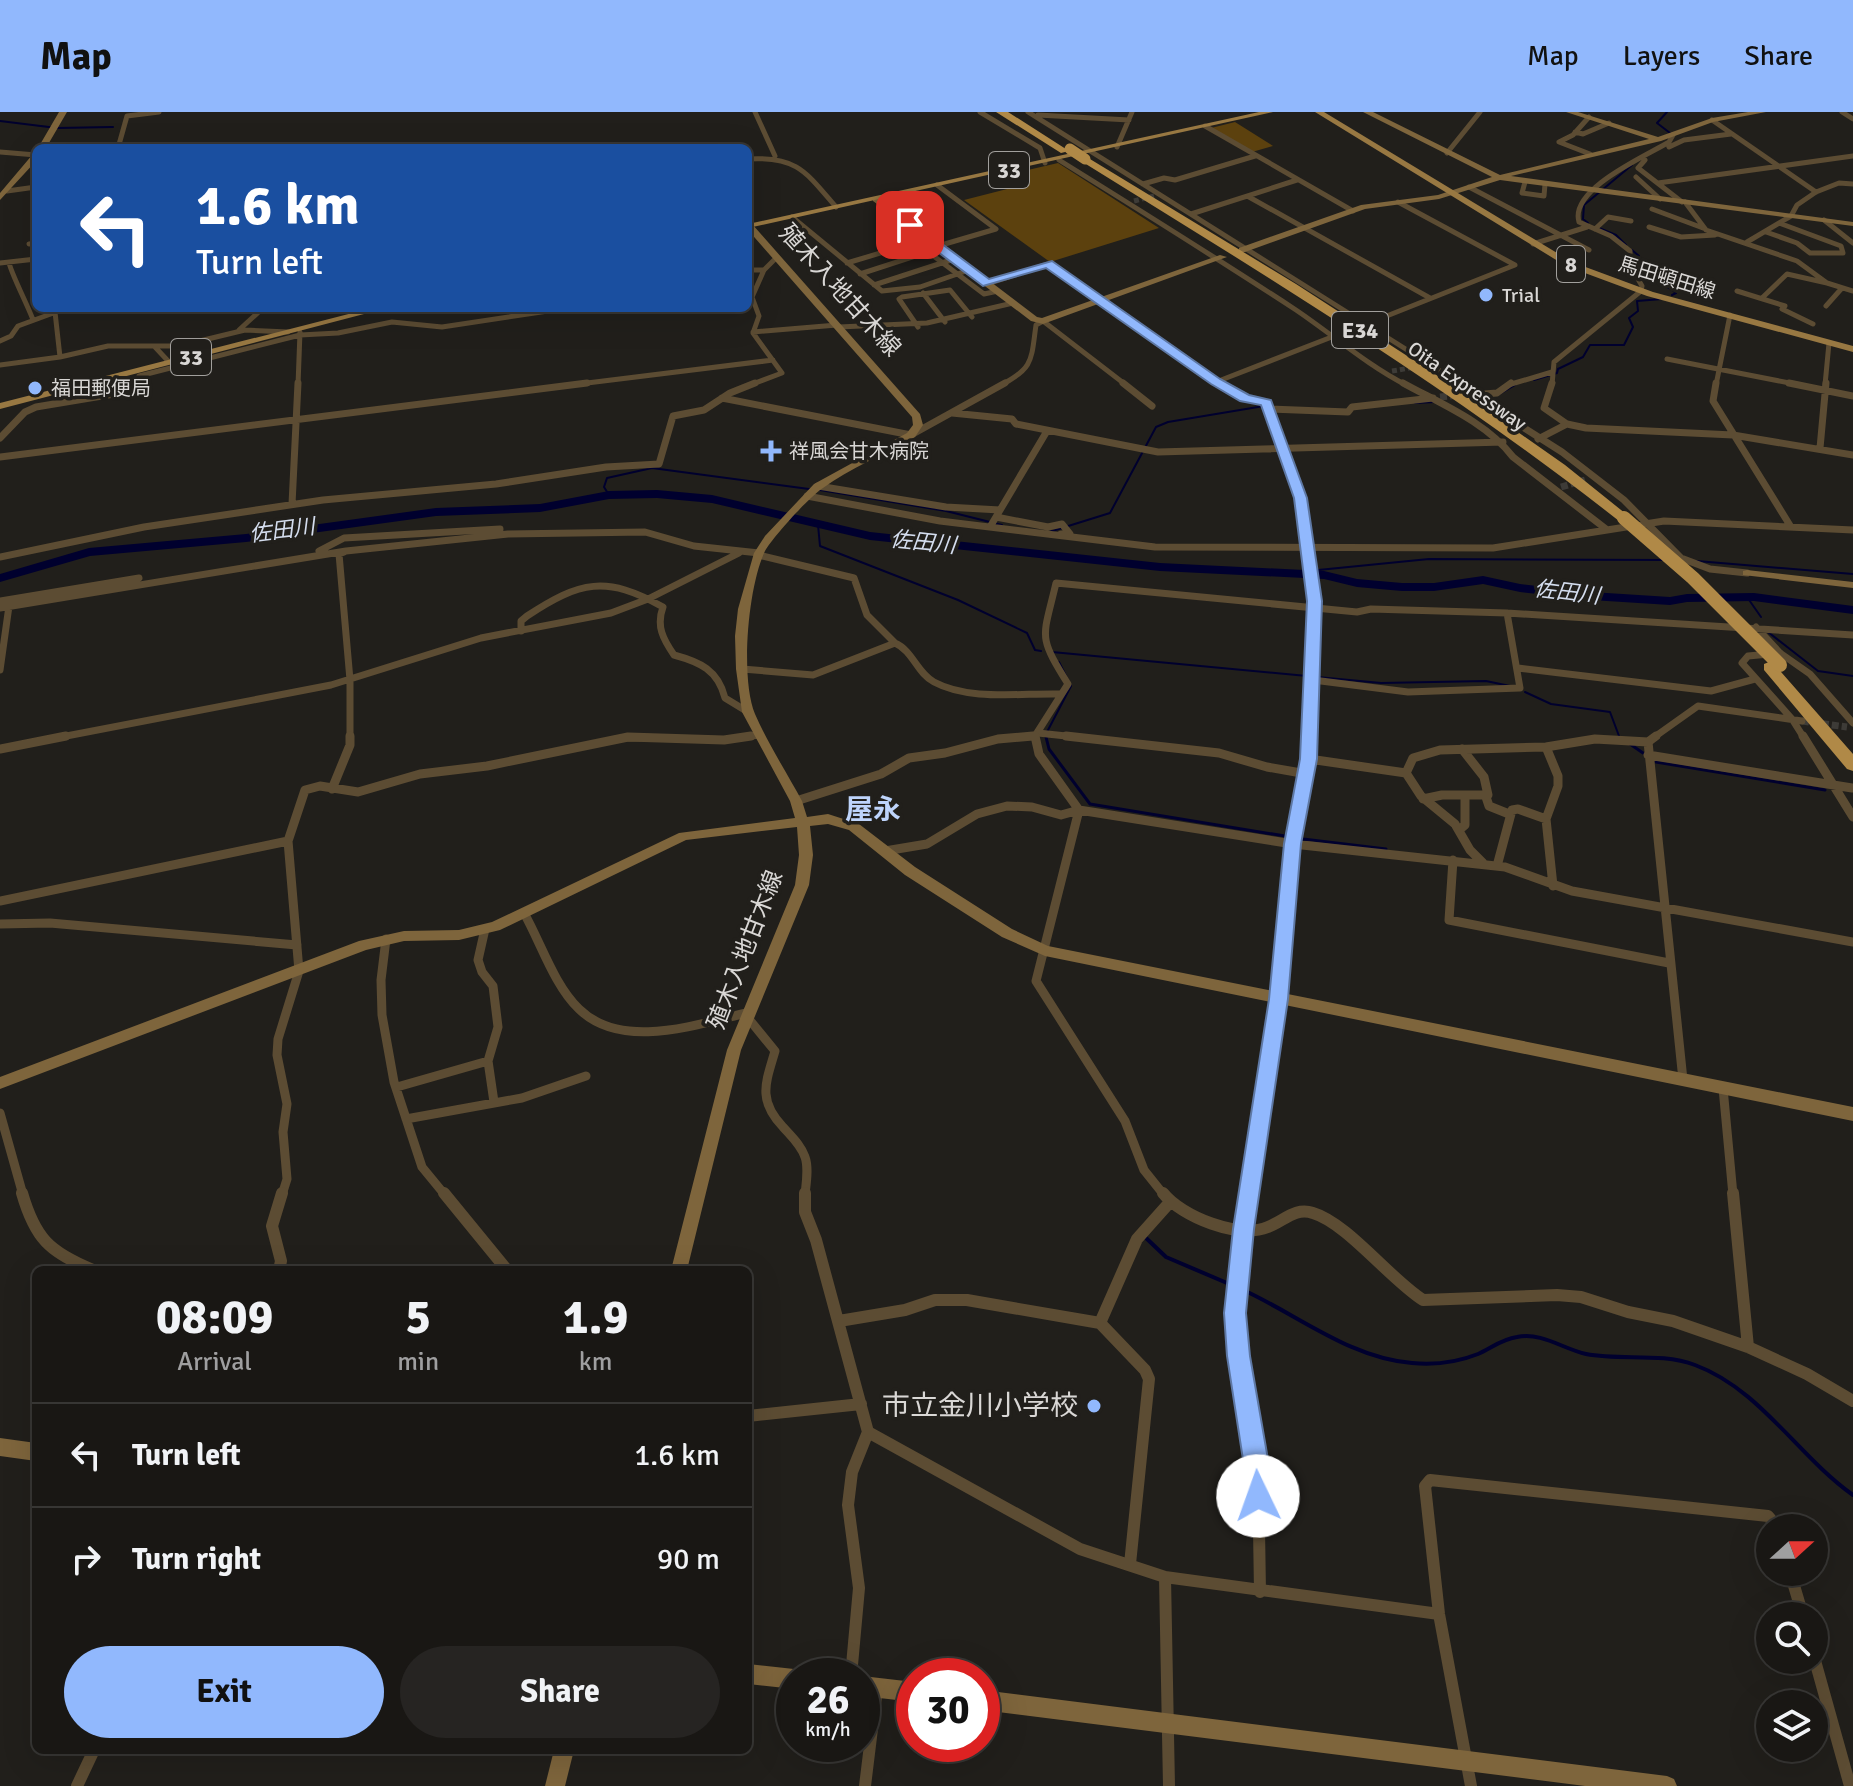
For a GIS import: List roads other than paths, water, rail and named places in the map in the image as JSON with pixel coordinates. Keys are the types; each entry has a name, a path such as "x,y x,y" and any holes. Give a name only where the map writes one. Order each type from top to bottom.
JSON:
{"highway":[{"name":"Oita Expressway","path":"1001,112 1064,154 1085,157 1435,387 1530,454 1682,579 1776,662 1853,748"},
{"name":"Oita Expressway","path":"1010,112 1064,154"},
{"name":"Oita Expressway","path":"1776,662 1853,765"}],"main road":[{"name":"33","path":"752,225 1045,163 1064,154 1085,157 1269,112"},
{"name":"馬田頓田線","path":"1319,112 1569,264 1641,291 1853,349"},
{"name":"33","path":"0,406 368,312"}],"street":[{"path":"45,144 63,112"},
{"path":"119,144 127,116 159,112"},
{"path":"755,112 775,156"},
{"path":"980,112 1040,148 1045,163"},
{"path":"1028,112 1129,120"},
{"path":"1117,147 1132,112"},
{"path":"1367,112 1498,177 1853,224"},
{"path":"1447,153 1480,112"},
{"path":"1570,112 1658,139"},
{"path":"1246,250 1353,211 1452,193 1498,177 1673,135 1712,120 1762,112"},
{"path":"1842,112 1853,119"},
{"path":"1038,115 1085,157 1143,184 1157,196 1191,214 1366,327 1455,378 1474,397 1540,439 1624,500 1644,524 1681,558 1710,569 1853,585"},
{"path":"1589,117 1575,132 1559,142 1590,154"},
{"path":"1712,120 1816,192"},
{"path":"1575,132 1583,134 1609,123"},
{"path":"1205,126 1353,211"},
{"path":"1703,228 1684,202 1637,165 1680,141 1731,134"},
{"path":"1587,227 1578,220 1577,212 1596,190 1672,139 1673,135"},
{"path":"0,152 32,155"},
{"path":"1064,154 1130,202 1338,335 1383,373 1403,386 1438,399 1504,442 1513,457 1615,523"},
{"path":"752,159 775,156 796,162 836,207"},
{"path":"1143,184 1164,178 1175,180 1255,156"},
{"path":"1658,183 1851,158"},
{"path":"0,198 32,160"},
{"path":"1636,177 1660,199"},
{"path":"1191,214 1297,180"},
{"path":"1525,182 1522,193 1526,195 1544,196 1545,184"},
{"path":"1747,242 1791,216 1797,205 1816,192 1839,183 1853,184"},
{"path":"860,274 996,229 937,185"},
{"path":"1469,187 1589,250"},
{"path":"4,191 32,188"},
{"path":"1249,197 1430,298"},
{"path":"876,199 1034,319 1043,321 1152,406"},
{"path":"1364,325 1515,265 1398,202"},
{"path":"1652,209 1804,264 1827,283"},
{"path":"792,217 884,291 906,287 950,290 972,317"},
{"path":"1596,228 1608,217 1631,221"},
{"path":"1824,220 1853,246"},
{"path":"1779,223 1814,236 1826,244 1843,249 1853,246"},
{"path":"1533,244 1587,227 1596,228 1630,251 1630,265 1641,282 1641,291 1554,362 1544,408 1567,424 1595,429 1733,435 1853,455"},
{"path":"1649,227 1681,237 1719,235"},
{"name":"殖木入地甘木線","path":"680,1266 734,1050 802,885 806,855 803,823 796,801 748,712 742,669 744,609 759,554 769,538 818,486 911,435 918,425 917,416 752,230"},
{"path":"1766,232 1797,243 1810,253 1842,253 1843,249"},
{"path":"847,263 927,239"},
{"path":"915,242 984,294 998,291"},
{"path":"905,245 948,277"},
{"path":"879,254 922,290 945,322"},
{"path":"868,257 906,287"},
{"path":"752,297 764,270 776,258"},
{"path":"722,398 911,435 1024,373 1031,362 1036,325 1220,258"},
{"path":"0,263 32,259"},
{"path":"874,285 954,259"},
{"path":"858,260 895,290"},
{"path":"9,262 9,269 21,287 33,320"},
{"path":"987,284 1048,264 1216,382 1268,407 1325,413 1438,399"},
{"path":"752,270 764,270"},
{"path":"918,327 899,299 969,270"},
{"path":"1762,298 1787,274 1853,291"},
{"path":"1826,306 1842,288"},
{"path":"1737,291 1785,306 1782,309 1813,324"},
{"path":"753,332 838,326 918,327 972,317 1013,303"},
{"path":"752,304 759,316 753,332"},
{"path":"0,341 11,336 14,329 55,312 60,357"},
{"path":"236,332 258,312"},
{"path":"0,365 60,357 108,346 179,346 236,332 338,333 392,322 442,327 541,312"},
{"path":"1730,315 1713,401 1791,527"},
{"path":"292,504 296,332"},
{"path":"0,438 25,412 36,407 144,389 139,376 296,332"},
{"path":"0,558 144,527 292,504 551,476 606,467 659,464 673,416 704,410 722,398 780,375 782,370 753,332"},
{"path":"1216,382 1338,335"},
{"path":"1820,448 1829,343"},
{"path":"155,347 169,362"},
{"path":"1667,359 1853,396"},
{"path":"0,457 773,360"},
{"path":"1383,373 1392,371"},
{"path":"1474,397 1497,393 1512,383 1552,374"},
{"path":"1260,1592 1258,1465 1238,1356 1236,1303 1243,1234 1278,999 1293,844 1309,759 1315,604 1300,498 1268,407"},
{"path":"952,413 1012,419 1016,424 1158,452 1504,442"},
{"path":"1528,440 1540,439 1567,424"},
{"path":"994,520 1047,431"},
{"path":"0,558 331,504 531,486 551,476"},
{"path":"1585,480 1595,477"},
{"path":"818,486 946,507 1048,536 1155,547 1493,548 1615,523 1664,521 1853,530"},
{"path":"805,498 940,521 994,520 1176,543 1309,548"},
{"path":"330,548 339,539 425,532 644,529 735,552"},
{"path":"1048,536 1066,529"},
{"path":"2,605 346,551 508,534 645,532 694,546 759,554 854,578 867,615 895,643 906,649 929,680 942,687 958,691 1059,694"},
{"path":"1234,549 1250,545"},
{"path":"2,605 330,548 346,551"},
{"path":"332,789 350,745 350,680 339,554 346,551"},
{"path":"0,749 350,680 467,642 611,613 648,599 735,552"},
{"path":"1853,635 1507,613 1371,609 1357,612 1315,604 1056,583 1043,637 1046,648 1068,684 1036,735 1039,754 1079,810 1036,981 1125,1121 1144,1170 1170,1202 1194,1219 1243,1234 1266,1228 1293,1213 1318,1214 1360,1245 1407,1290 1423,1300 1557,1295 1581,1297 1628,1312 1673,1321 1748,1347 1807,1374 1853,1401"},
{"path":"521,631 521,621 538,608 594,584 648,599 663,607 658,621 660,632 674,655 702,663 721,682 725,698 748,712"},
{"path":"0,670 2,605"},
{"path":"1313,680 1408,692 1520,688 1507,613"},
{"path":"1756,627 1776,662"},
{"path":"742,669 813,675 895,643"},
{"path":"1851,726 1810,674 1776,662 1743,659 1755,679 1792,719 1853,817"},
{"path":"1518,668 1711,691 1755,679"},
{"path":"1406,773 1417,756 1462,749 1546,747 1595,739 1648,742 1698,706 1802,721"},
{"path":"281,1266 272,1226 287,1179 283,1132 287,1104 277,1055 278,1039 299,971 288,841 305,790 320,786 358,792 420,774 487,766 628,737 724,740 759,735"},
{"path":"796,801 881,774 909,758 945,753 998,739 1036,735 1219,753 1267,767 1307,774"},
{"path":"1648,742 1683,1080"},
{"path":"1546,747 1558,776 1558,786 1546,819 1553,886"},
{"path":"1462,749 1489,787 1486,797 1489,806 1509,814"},
{"path":"1648,755 1852,788"},
{"path":"1309,759 1406,773 1423,799 1459,830 1470,850 1483,864"},
{"path":"1423,799 1442,795 1486,797"},
{"path":"1459,830 1465,825 1465,797"},
{"path":"885,851 927,844 977,814 1007,806 1019,805 1061,815 1079,810 1293,844 1497,866 1517,870 1553,886 1853,942"},
{"path":"1497,866 1509,814 1516,808 1546,819"},
{"path":"0,1083 386,939 459,935 485,929 684,836 828,819 854,827 910,871 1045,951 1853,1114"},
{"path":"0,901 288,841"},
{"path":"1453,860 1449,920 1669,963"},
{"path":"524,913 569,995 594,1021 616,1029 638,1032 749,1015 775,1051 764,1088 766,1100 776,1120 795,1140 806,1159 807,1223 816,1240 868,1432 852,1472 848,1505 859,1588 853,1658"},
{"path":"0,924 50,923 297,945"},
{"path":"485,929 479,965 493,986 498,1027 488,1061 494,1102"},
{"path":"386,939 380,990 381,1016 397,1087 422,1167 504,1266"},
{"path":"397,1087 488,1061"},
{"path":"406,1119 522,1098 586,1076"},
{"path":"1723,1088 1748,1347"},
{"path":"0,1113 31,1224 40,1238 58,1253 85,1266"},
{"path":"1100,1323 1137,1239 1170,1202"},
{"path":"839,1321 950,1298 1100,1323 1145,1370 1149,1379 1130,1564"},
{"path":"752,1416 861,1404"},
{"path":"868,1432 1080,1549 1165,1577 1439,1614"},
{"path":"0,1447 32,1451"},
{"path":"1471,1786 1469,1762 1439,1614 1425,1486 1430,1480 1756,1515"},
{"path":"1165,1577 1169,1786"},
{"path":"752,1674 776,1677"},
{"path":"1819,1674 1850,1786"},
{"path":"1000,1702 1667,1786"},
{"path":"77,1786 92,1754"},
{"path":"555,1786 563,1754"},
{"path":"865,1786 866,1762"}],"waterway":[{"path":"1667,112 1657,123 1670,133"},
{"path":"0,121 57,128 113,127"},
{"path":"1588,223 1583,219 1584,205 1632,165"},
{"path":"1599,228 1616,235 1626,245"},
{"path":"1632,250 1639,256 1636,266 1645,275 1676,293 1672,295"},
{"path":"1534,380 1557,373 1558,369 1583,357 1590,345 1624,345 1633,327 1629,318 1638,311 1637,301 1662,299"},
{"path":"1498,395 1515,385"},
{"path":"1415,403 1435,402"},
{"path":"1049,532 1110,513 1156,427 1168,422 1264,406"},
{"path":"609,495 604,487 607,478 652,468 809,489"},
{"path":"820,490 946,511 1002,525"},
{"name":"佐田川","path":"0,578 89,552 246,538 436,512 540,508 609,495 657,494 712,499 870,536 1160,567 1324,575 1357,583 1402,587 1434,587 1483,580 1520,588 1591,596 1670,601 1754,597 1853,610"},
{"path":"818,525 820,546 958,600 1027,633 1035,650 1041,651"},
{"path":"1288,573 1429,559 1666,560"},
{"path":"1697,561 1853,574"},
{"path":"1747,597 1761,617"},
{"path":"1768,632 1818,671 1853,676"},
{"path":"1052,652 1381,683 1486,681 1510,686"},
{"path":"1047,732 1071,686 1059,662"},
{"path":"1525,692 1551,704 1610,712 1619,736"},
{"path":"1046,737 1049,749 1090,804 1303,839 1386,849"},
{"path":"1630,744 1643,753"},
{"path":"1656,762 1825,790"},
{"path":"1146,1238 1166,1257 1234,1286"},
{"path":"1241,1289 1345,1344 1389,1359 1420,1364 1454,1361 1478,1354 1506,1340 1526,1336 1586,1354 1668,1359 1695,1365 1718,1376 1759,1406 1814,1462 1853,1495"}],"tunnel":[{"path":"1134,201 1154,196"},
{"path":"1342,333 1361,326"},
{"path":"1392,371 1416,367"},
{"path":"1440,397 1461,395"},
{"path":"1561,487 1585,480"},
{"path":"1802,721 1847,727"}],"place":[{"name":"Trial","path":"1486,295"},
{"name":"福田郵便局","path":"35,388"},
{"name":"祥風会甘木病院","path":"771,451"},
{"name":"市立金川小学校","path":"1094,1406"}],"district":[{"name":"屋永","path":"873,810"}]}
